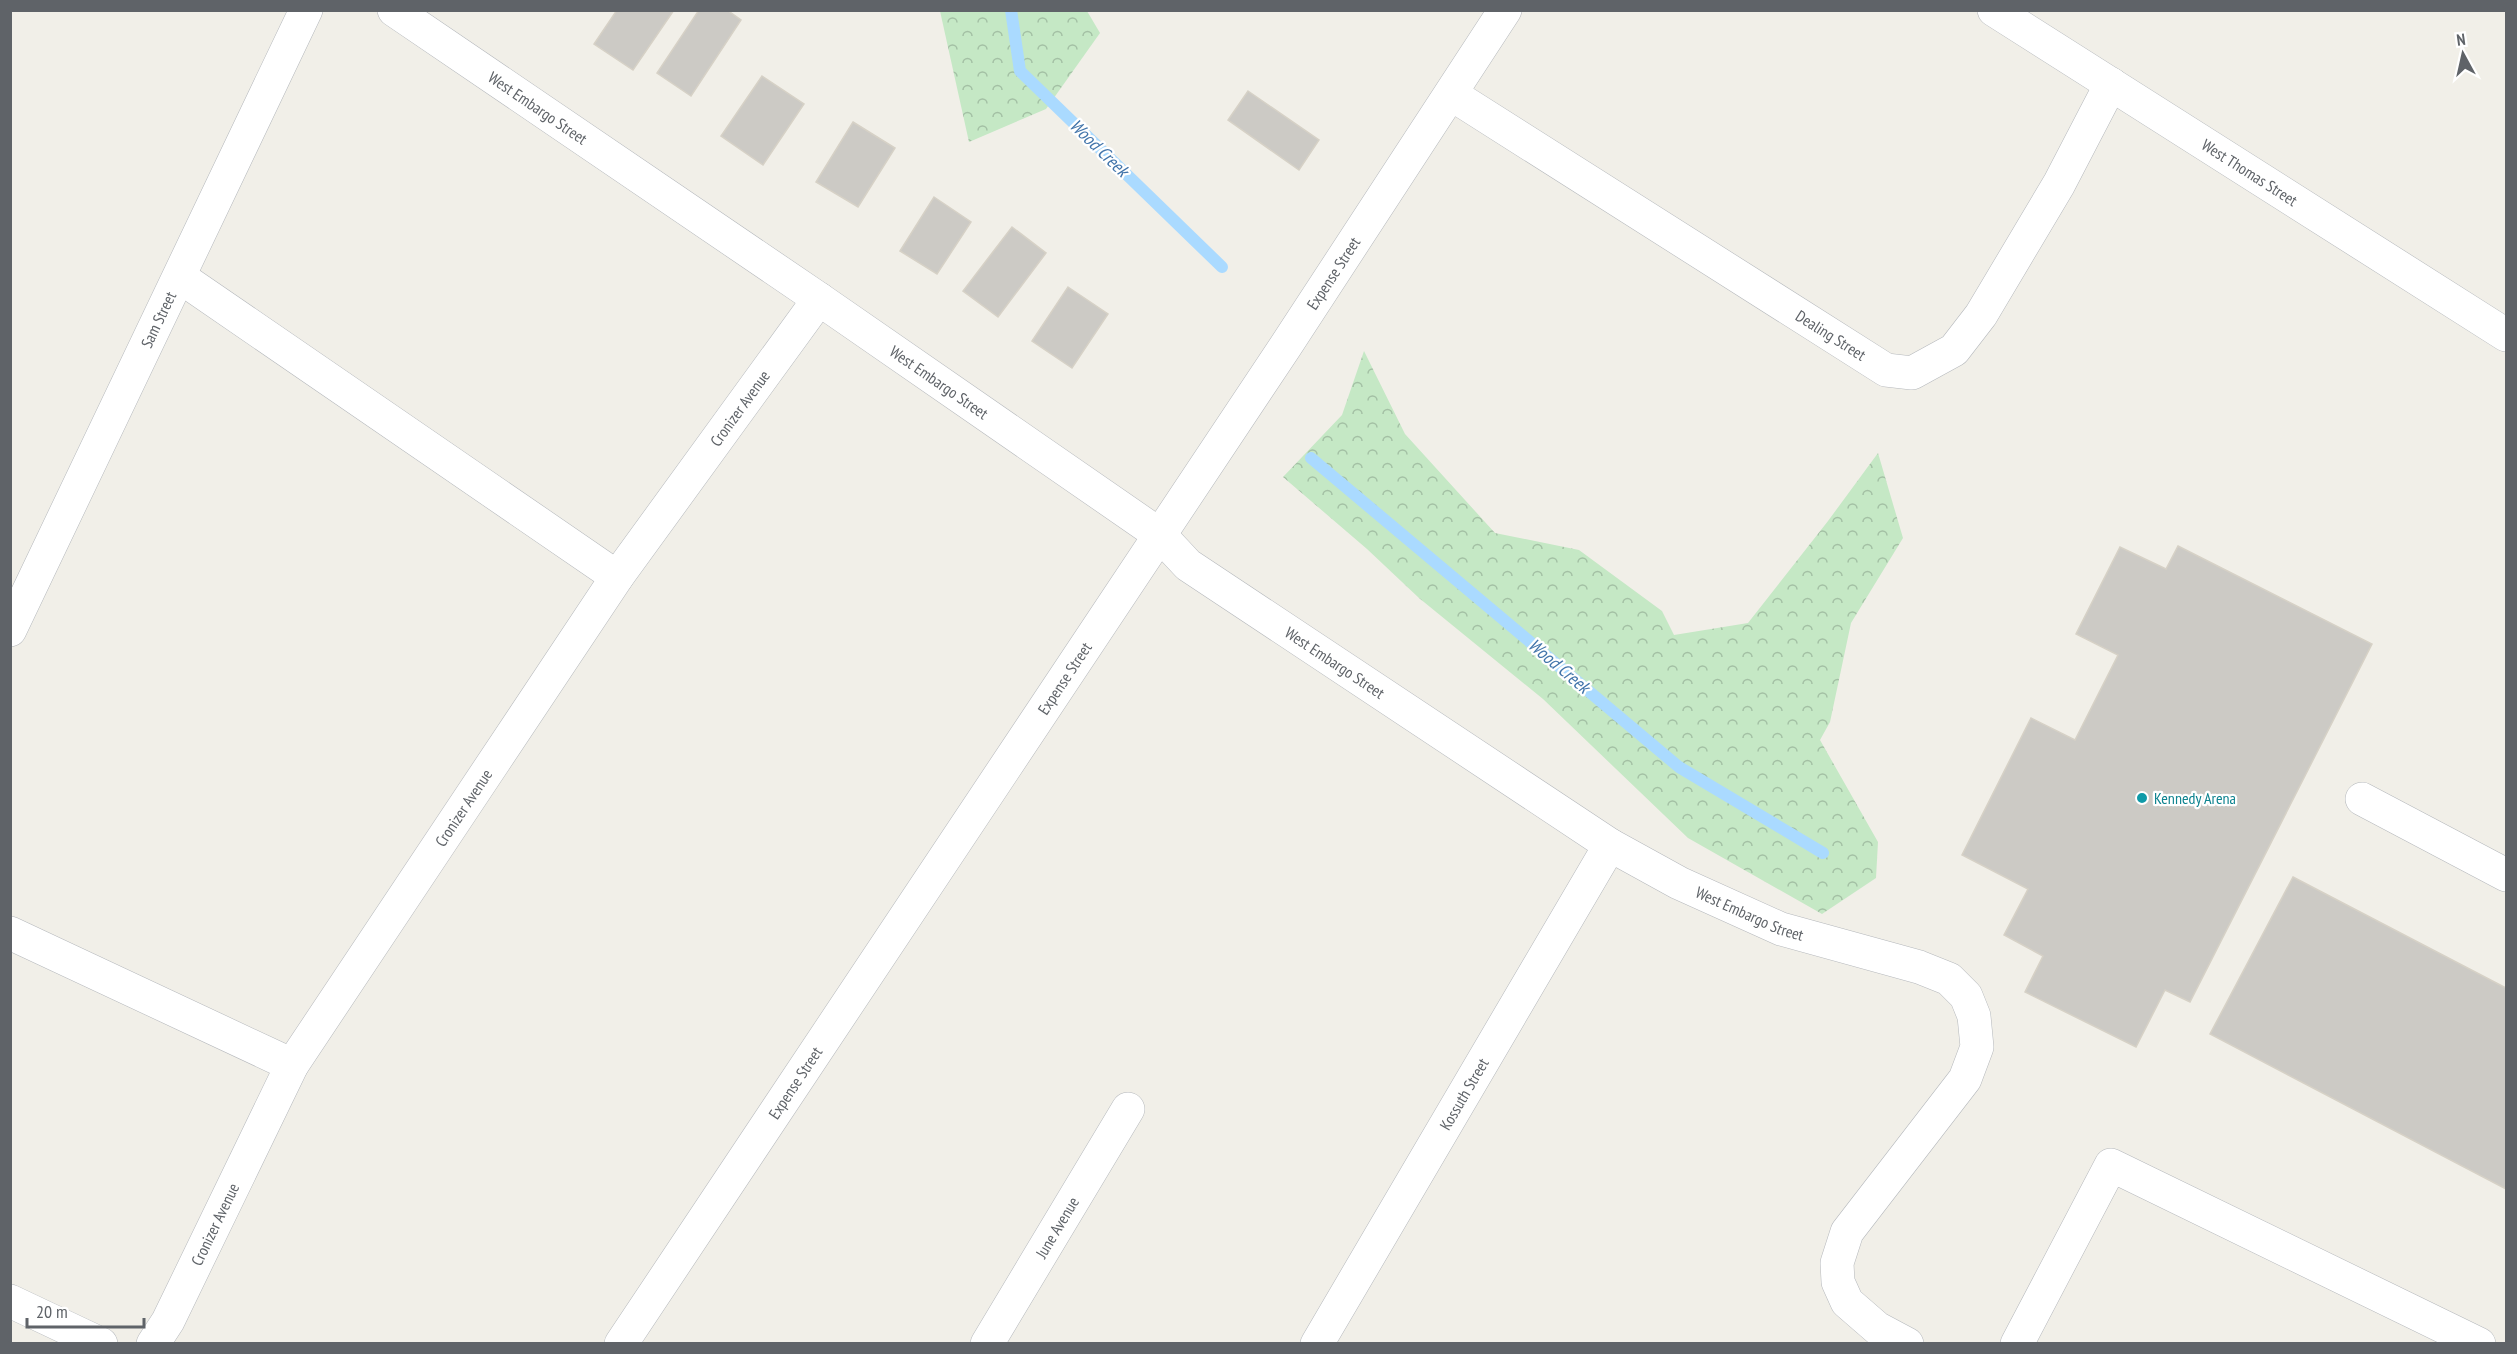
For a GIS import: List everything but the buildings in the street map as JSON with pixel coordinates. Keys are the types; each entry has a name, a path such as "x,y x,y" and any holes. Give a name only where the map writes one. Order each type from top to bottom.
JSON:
{"street":[{"name":"Sam Street","path":"10,630 306,10"},
{"name":"West Embargo Street","path":"394,10 819,299 1160,535 1188,566 1610,845 1678,883 1781,929 1918,967 1948,980 1966,996 1974,1016 1977,1047 1965,1079 1847,1232 1837,1263 1838,1282 1846,1302 1877,1328 1907,1344"},
{"name":"Expense Street","path":"621,1344 1160,535 1505,10"},
{"name":"West Thomas Street","path":"1994,10 2506,335"},
{"name":"Dealing Street","path":"1451,94 1886,370 1912,373 1954,350 1981,315 2059,184 2111,84"},
{"path":"180,277 617,577"},
{"name":"Cronizer Avenue","path":"153,1344 168,1321 292,1065 617,577 819,299"},
{"path":"2362,799 2506,874"},
{"name":"Kossuth Street","path":"1317,1344 1610,845"},
{"path":"10,933 292,1065"},
{"name":"June Avenue","path":"987,1344 1128,1109"},
{"path":"2017,1344 2111,1165 2479,1344"},
{"path":"10,1301 101,1344"}],"green space":[{"path":"940,11 1087,11 1100,33 1046,109 969,142"},
{"path":"1364,351 1405,434 1495,533 1579,550 1662,611 1674,635 1748,623 1878,453 1903,538 1851,623 1830,722 1820,740 1878,842 1876,878 1822,914 1688,838 1543,699 1419,598 1367,549 1283,477 1342,415"}],"waterway":[{"name":"Wood Creek","path":"1011,10 1020,71 1222,267"},
{"name":"Wood Creek","path":"1311,458 1679,767 1823,853"}],"place":[{"name":"Kennedy Arena","path":"2142,798"}]}
